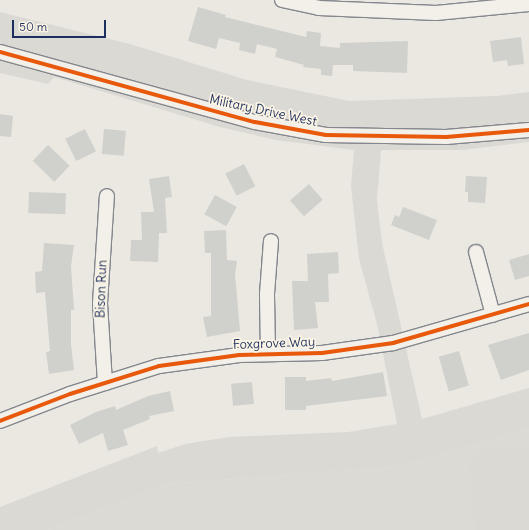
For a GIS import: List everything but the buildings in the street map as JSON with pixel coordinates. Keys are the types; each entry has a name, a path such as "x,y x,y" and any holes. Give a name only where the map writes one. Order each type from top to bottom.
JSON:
{"street":[{"path":"282,0 319,8 407,13 436,13 529,4"},
{"name":"Military Drive West","path":"0,52 255,122 326,135 446,137 529,130"},
{"name":"Bison Run","path":"105,383 100,303 107,196"},
{"path":"268,353 267,294 271,241"},
{"path":"476,252 493,315"},
{"name":"Foxgrove Way","path":"0,421 105,383 159,366 268,353 322,353 393,343 529,304"}],"shaded area":[{"path":"0,12 130,44 247,80 349,101 496,96 529,92 529,142 462,150 381,150 377,200 382,243 422,419 529,388 529,429 396,467 167,484 48,530 0,530 0,507 157,446 158,453 185,444 229,437 348,432 397,424 377,324 359,259 351,186 354,150 276,140 220,127 54,77 48,84 0,73"},
{"path":"529,429 529,530 48,530 167,484 396,467"},
{"path":"480,450 529,450 529,530 476,530 469,464"}],"cycle path":[{"path":"0,52 255,122 326,135 446,137 529,130"},
{"path":"0,421 70,394 159,366 239,355 322,353 393,343 529,304"}]}
